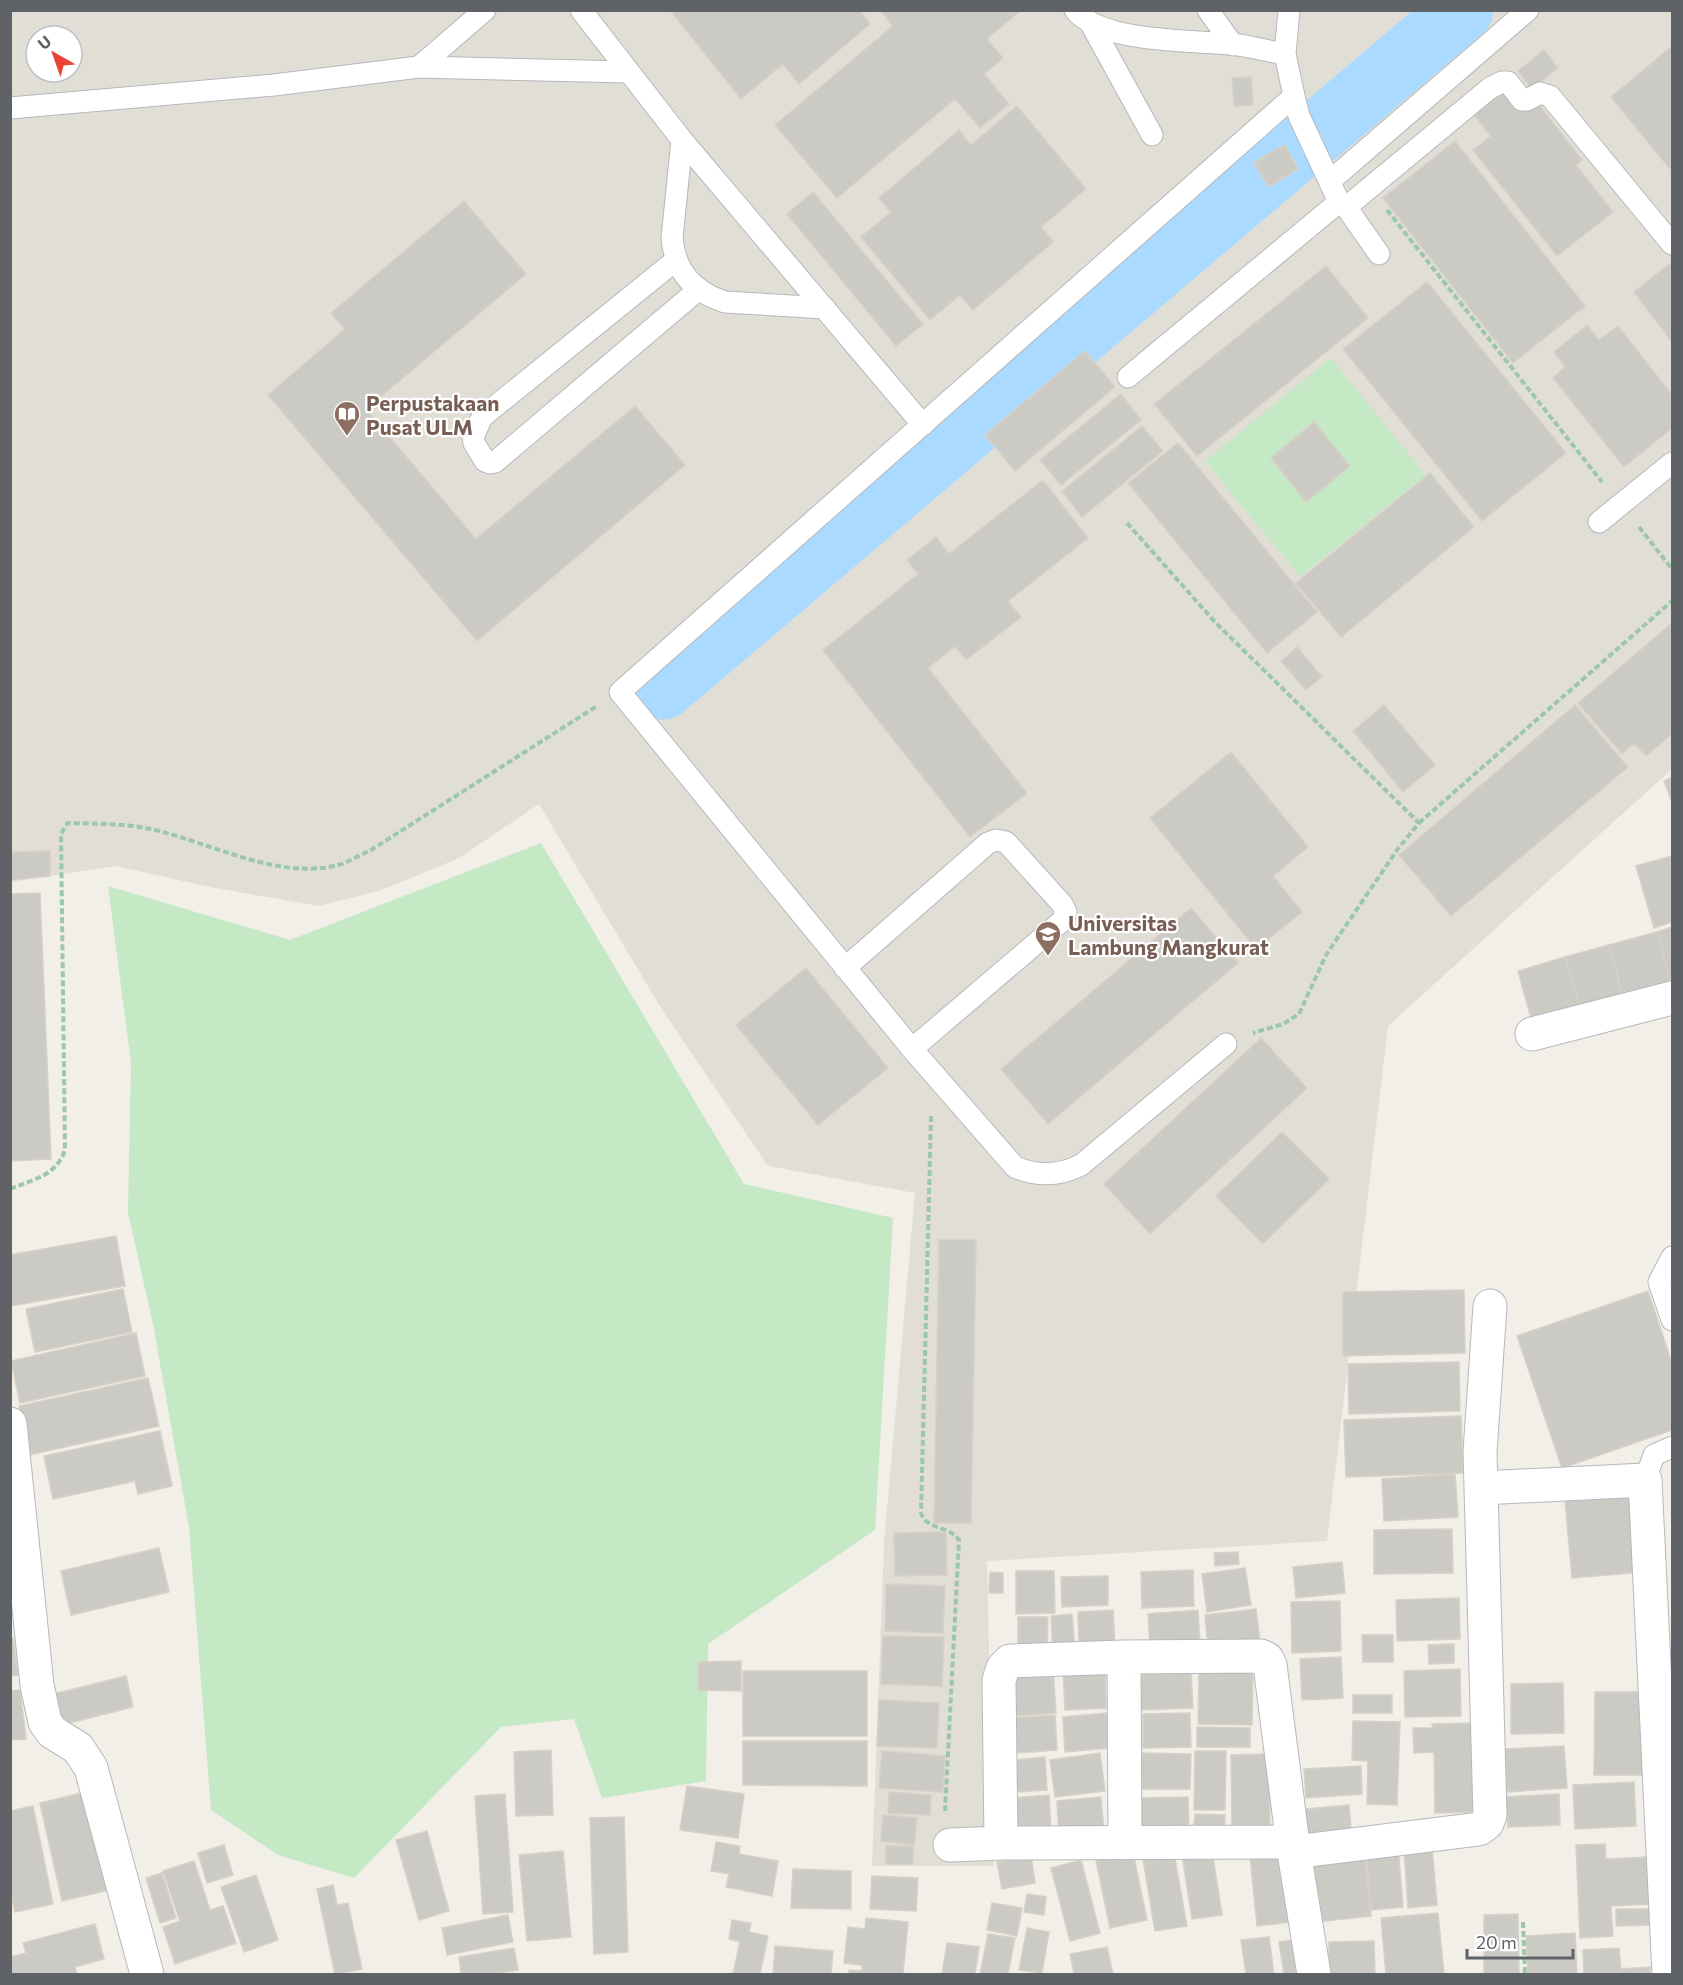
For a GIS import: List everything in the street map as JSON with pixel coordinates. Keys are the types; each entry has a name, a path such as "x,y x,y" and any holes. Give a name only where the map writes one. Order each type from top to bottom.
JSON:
{"street":[{"path":"1532,1034 1672,998"},
{"path":"950,1845 1125,1843 1294,1847 1479,1829 1487,1823 1490,1815 1480,1452 1490,1306"},
{"path":"10,1424 42,1715 52,1732 78,1748 91,1768 147,1974"},
{"path":"1482,1488 1644,1480 1669,1974"},
{"path":"1001,1843 999,1680 1003,1668 1010,1661 1261,1656 1267,1659 1270,1665 1294,1847 1314,1974"},
{"path":"1124,1657 1125,1843"}],"lane":[{"path":"419,67 485,10"},
{"path":"580,10 682,140 923,425"},
{"path":"1208,10 1233,45"},
{"path":"1289,10 1285,54 1299,116 1341,203 1379,254"},
{"path":"1330,181 1527,10"},
{"path":"1083,17 1102,28 1142,37 1233,45 1285,54"},
{"path":"1083,17 1152,135"},
{"path":"10,108 274,86 419,67 628,72"},
{"path":"1128,377 1341,203 1350,204 1490,88 1502,81 1508,82 1522,100 1527,100 1540,93 1550,96 1672,244"},
{"path":"1226,1044 1081,1165 1068,1172 1051,1174 1037,1174 1015,1167 932,1074 620,692 1294,96"},
{"path":"682,140 672,238 676,260 698,290 725,302 825,308"},
{"path":"676,260 482,417 473,437 485,461 495,462 698,290"},
{"path":"1599,522 1672,463"},
{"path":"845,968 988,843 996,840 1005,842 1062,904 1066,912 1062,921 912,1049"},
{"path":"1672,1257 1659,1282 1672,1320"},
{"path":"1644,1480 1654,1455 1672,1447"}],"path":[{"path":"1370,188 1672,568"},
{"path":"1126,524 1215,622 1419,823"},
{"path":"1226,1044 1262,1029 1282,1024 1299,1014 1326,954 1397,850 1419,823 1672,601"},
{"path":"10,1189 54,1170 65,1150 62,834 68,823 129,824 280,867 315,868 338,865 371,850 620,692"},
{"path":"932,1074 921,1513 928,1524 954,1532 959,1540 944,1837 946,1843 950,1845"},
{"path":"1523,1922 1525,1974"}],"shaded area":[{"name":"Universitas Lambung Mangkurat","path":"11,11 1672,11 1672,769 1388,1026 1327,1541 987,1561 994,1866 872,1866 884,1543 915,1193 768,1166 661,1008 539,804 459,858 382,890 319,906 210,887 116,866 11,882"}],"green space":[{"path":"1331,358 1426,475 1300,577 1205,461","holes":["1314,422 1350,466 1306,501 1271,458"]},
{"path":"541,843 744,1184 893,1218 875,1530 708,1644 706,1781 602,1798 574,1719 501,1727 354,1878 278,1855 211,1810 189,1527 153,1324 128,1213 131,1063 108,886 290,940"}],"building":[{"path":"670,10 859,10 870,24 799,84 783,64 741,99"},
{"path":"880,10 1021,10 987,39 1003,58 984,74 1009,104 980,128 955,99 837,198 775,125 893,26"},
{"path":"1672,46 1672,167 1670,169 1611,97"},
{"path":"1544,50 1558,68 1532,89 1518,71"},
{"path":"1251,77 1253,105 1234,106 1232,78"},
{"path":"1504,92 1520,113 1536,101 1582,160 1576,165 1613,212 1557,256 1473,150 1491,136 1474,115"},
{"path":"1017,106 1086,189 1041,227 1053,242 973,310 960,295 930,320 861,237 891,212 879,198 959,130 971,145"},
{"path":"1455,141 1585,306 1513,363 1383,198"},
{"path":"1285,145 1298,169 1268,187 1254,162"},
{"path":"813,192 923,324 896,346 787,214"},
{"name":"Perpustakaan Pusat ULM","path":"464,201 526,274 366,409 476,539 635,406 685,465 477,641 268,395 345,329 331,313"},
{"path":"1672,262 1672,342 1634,292"},
{"path":"1326,266 1368,318 1197,456 1154,404"},
{"path":"1427,282 1566,453 1482,521 1343,349"},
{"path":"1587,325 1599,340 1618,326 1672,395 1672,428 1624,467 1553,378 1565,367 1554,352"},
{"path":"1085,351 1115,387 1015,471 985,435"},
{"path":"1121,394 1141,420 1061,485 1040,460"},
{"path":"1314,422 1350,466 1306,502 1271,458"},
{"path":"1142,426 1163,451 1082,517 1062,491"},
{"path":"1178,443 1317,612 1267,653 1128,483"},
{"path":"1430,473 1474,527 1341,637 1296,583"},
{"path":"1043,480 1088,538 1008,601 1021,617 966,660 955,646 928,668 1027,793 970,837 823,650 918,574 907,560 936,537 949,554"},
{"path":"1672,623 1672,734 1646,756 1634,743 1622,754 1578,703"},
{"path":"1297,647 1322,677 1306,690 1281,661"},
{"path":"1384,705 1435,765 1403,792 1353,731"},
{"path":"1575,705 1628,767 1451,916 1399,855"},
{"path":"1231,752 1308,847 1273,876 1302,912 1256,949 1150,818"},
{"path":"1672,777 1672,802 1664,781"},
{"path":"50,851 50,876 10,880 10,852"},
{"path":"1672,856 1672,922 1654,928 1636,866"},
{"path":"40,893 51,1159 10,1161 10,894"},
{"path":"1191,908 1238,963 1048,1124 1001,1069"},
{"path":"1672,927 1672,982 1671,983 1657,932"},
{"path":"1657,932 1671,983 1623,996 1609,945"},
{"path":"1609,945 1623,996 1580,1008 1565,957"},
{"path":"1565,957 1580,1008 1532,1022 1518,971"},
{"path":"806,968 888,1068 818,1125 736,1025"},
{"path":"1261,1038 1307,1088 1150,1234 1104,1184"},
{"path":"1282,1132 1329,1179 1263,1244 1216,1196"},
{"path":"116,1236 125,1286 10,1306 10,1255"},
{"path":"939,1240 976,1240 971,1523 934,1523"},
{"path":"123,1289 132,1332 35,1352 26,1309"},
{"path":"1464,1290 1465,1353 1343,1356 1343,1292"},
{"path":"1648,1291 1672,1363 1672,1430 1562,1468 1517,1336"},
{"path":"136,1333 145,1376 20,1403 11,1361"},
{"path":"1459,1362 1460,1411 1349,1414 1348,1364"},
{"path":"148,1378 159,1426 29,1455 19,1406"},
{"path":"1461,1416 1463,1473 1346,1477 1344,1420"},
{"path":"160,1431 172,1486 138,1494 135,1481 53,1499 44,1456"},
{"path":"1455,1474 1458,1517 1384,1521 1382,1479"},
{"path":"1635,1483 1641,1572 1572,1578 1564,1489"},
{"path":"1452,1529 1453,1573 1374,1574 1374,1530"},
{"path":"946,1532 947,1575 895,1576 894,1533"},
{"path":"159,1548 169,1592 71,1615 61,1571"},
{"path":"1238,1552 1239,1564 1215,1566 1214,1553"},
{"path":"1342,1562 1345,1593 1296,1598 1293,1567"},
{"path":"1245,1568 1251,1605 1207,1612 1202,1574"},
{"path":"1193,1570 1194,1606 1142,1608 1141,1572"},
{"path":"1016,1571 1054,1571 1055,1613 1016,1614"},
{"path":"990,1572 1003,1573 1003,1593 989,1593"},
{"path":"1108,1576 1108,1605 1062,1607 1061,1577"},
{"path":"886,1584 945,1586 943,1633 885,1631"},
{"path":"1459,1598 1460,1639 1397,1641 1396,1600"},
{"path":"1340,1601 1341,1651 1292,1653 1291,1602"},
{"path":"1256,1609 1260,1642 1208,1648 1205,1615"},
{"path":"1113,1610 1115,1645 1079,1646 1078,1612"},
{"path":"1198,1610 1200,1644 1150,1648 1148,1614"},
{"path":"1072,1614 1075,1650 1053,1652 1051,1616"},
{"path":"1018,1617 1048,1617 1047,1648 1018,1648"},
{"path":"1362,1635 1393,1635 1393,1662 1363,1662"},
{"path":"883,1636 944,1637 942,1686 881,1684"},
{"path":"13,1638 18,1675 10,1676 10,1639"},
{"path":"1454,1644 1454,1663 1429,1664 1428,1645"},
{"path":"1341,1657 1343,1698 1302,1700 1300,1659"},
{"path":"741,1661 741,1691 698,1690 698,1662"},
{"path":"1053,1669 1056,1713 1015,1716 1013,1672"},
{"path":"1105,1669 1106,1708 1065,1710 1063,1671"},
{"path":"1460,1669 1461,1716 1405,1717 1404,1671"},
{"path":"743,1671 867,1671 867,1736 743,1736"},
{"path":"1199,1672 1253,1673 1252,1725 1198,1724"},
{"path":"1191,1673 1193,1708 1140,1710 1139,1675"},
{"path":"126,1676 133,1707 61,1725 53,1694"},
{"path":"1563,1683 1564,1733 1511,1734 1511,1684"},
{"path":"20,1690 26,1739 10,1740 10,1691"},
{"path":"1595,1692 1644,1692 1644,1775 1594,1775"},
{"path":"1353,1695 1392,1695 1392,1713 1353,1713"},
{"path":"879,1700 939,1703 937,1748 877,1746"},
{"path":"1106,1713 1109,1748 1065,1752 1063,1717"},
{"path":"1190,1713 1191,1747 1143,1748 1143,1714"},
{"path":"1055,1715 1057,1750 1016,1753 1014,1718"},
{"path":"1353,1721 1400,1722 1397,1805 1367,1804 1368,1761 1352,1760"},
{"path":"1475,1723 1478,1812 1435,1813 1434,1752 1414,1753 1413,1728 1433,1728 1432,1724"},
{"path":"1197,1727 1250,1728 1250,1747 1197,1747"},
{"path":"743,1741 867,1741 867,1786 743,1785"},
{"path":"1564,1746 1567,1788 1507,1792 1505,1749"},
{"path":"551,1750 553,1815 516,1816 514,1752"},
{"path":"882,1751 945,1756 943,1792 879,1788"},
{"path":"1195,1751 1226,1751 1225,1810 1194,1810"},
{"path":"1100,1753 1105,1791 1055,1797 1050,1760"},
{"path":"1141,1753 1191,1754 1190,1789 1140,1789"},
{"path":"1269,1754 1270,1825 1232,1825 1231,1755"},
{"path":"1045,1757 1047,1790 1014,1792 1012,1760"},
{"path":"1361,1766 1362,1794 1306,1798 1304,1769"},
{"path":"1634,1782 1636,1826 1575,1829 1573,1785"},
{"path":"687,1786 744,1794 738,1838 680,1830"},
{"path":"86,1792 109,1890 62,1901 40,1803"},
{"path":"889,1792 931,1795 930,1815 888,1813"},
{"path":"505,1794 513,1912 483,1914 475,1796"},
{"path":"1559,1794 1560,1825 1508,1827 1506,1797"},
{"path":"1049,1795 1051,1832 1017,1834 1014,1798"},
{"path":"1101,1797 1104,1833 1059,1836 1057,1801"},
{"path":"1188,1797 1189,1832 1139,1832 1139,1798"},
{"path":"1349,1805 1352,1839 1297,1844 1295,1810"},
{"path":"33,1806 53,1904 15,1912 10,1891 10,1811"},
{"path":"1195,1814 1225,1815 1224,1834 1193,1833"},
{"path":"883,1815 917,1818 914,1845 881,1841"},
{"path":"624,1817 628,1952 594,1954 590,1818"},
{"path":"427,1831 449,1911 419,1920 396,1840"},
{"path":"716,1842 740,1846 739,1854 778,1861 772,1896 726,1887 729,1874 711,1871"},
{"path":"1605,1844 1606,1859 1648,1857 1650,1904 1611,1906 1613,1936 1580,1938 1576,1845"},
{"path":"224,1845 233,1875 207,1883 198,1853"},
{"path":"886,1846 913,1846 913,1864 886,1864"},
{"path":"1398,1846 1403,1907 1371,1910 1366,1850"},
{"path":"1432,1847 1437,1905 1408,1908 1404,1849"},
{"path":"1212,1850 1222,1915 1192,1919 1182,1855"},
{"path":"1364,1850 1371,1916 1315,1922 1308,1856"},
{"path":"563,1851 571,1937 527,1941 519,1855"},
{"path":"1133,1852 1147,1920 1110,1928 1096,1860"},
{"path":"1284,1852 1291,1922 1257,1926 1250,1856"},
{"path":"1174,1854 1187,1926 1155,1931 1143,1859"},
{"path":"1031,1856 1035,1883 1002,1889 997,1862"},
{"path":"1081,1860 1100,1933 1070,1941 1051,1868"},
{"path":"194,1861 210,1910 223,1906 236,1943 175,1964 163,1927 180,1921 163,1871"},
{"path":"793,1869 851,1871 851,1909 791,1908"},
{"path":"162,1873 176,1918 160,1923 146,1878"},
{"path":"256,1875 278,1940 244,1952 221,1887"},
{"path":"872,1876 918,1878 916,1911 870,1909"},
{"path":"333,1885 337,1905 348,1903 362,1969 339,1974 335,1974 317,1889"},
{"path":"1027,1894 1046,1897 1044,1915 1024,1912"},
{"path":"992,1903 1022,1908 1017,1936 987,1930"},
{"path":"1616,1909 1654,1909 1654,1925 1616,1926"},
{"path":"1438,1913 1444,1974 1386,1974 1381,1918"},
{"path":"1518,1914 1519,1974 1484,1974 1484,1915"},
{"path":"508,1915 513,1942 447,1955 442,1928"},
{"path":"866,1918 908,1922 903,1974 849,1974 849,1970 862,1971 862,1965 844,1963 848,1927 865,1929"},
{"path":"732,1920 751,1923 749,1932 768,1936 760,1974 733,1974 740,1942 729,1939"},
{"path":"95,1924 104,1959 75,1967 77,1974 10,1974 10,1957 26,1953 23,1943"},
{"path":"1027,1928 1049,1932 1042,1973 1019,1970"},
{"path":"1575,1933 1577,1974 1528,1974 1526,1936"},
{"path":"988,1934 1015,1938 1008,1974 980,1974"},
{"path":"1269,1937 1274,1974 1246,1974 1241,1940"},
{"path":"1299,1939 1304,1974 1284,1974 1279,1942"},
{"path":"1374,1941 1375,1974 1329,1974 1329,1942"},
{"path":"947,1943 979,1947 975,1974 942,1974"},
{"path":"775,1946 833,1951 831,1974 773,1974"},
{"path":"1107,1947 1113,1974 1074,1974 1070,1954"},
{"path":"514,1948 518,1970 490,1974 461,1974 459,1957"},
{"path":"1619,1948 1621,1969 1650,1967 1650,1974 1584,1974 1583,1950"}],"waterway":[{"path":"663,688 1462,10"}],"place":[{"name":"Perpustakaan Pusat ULM","path":"347,437"},
{"name":"Universitas Lambung Mangkurat","path":"1048,957"}]}
